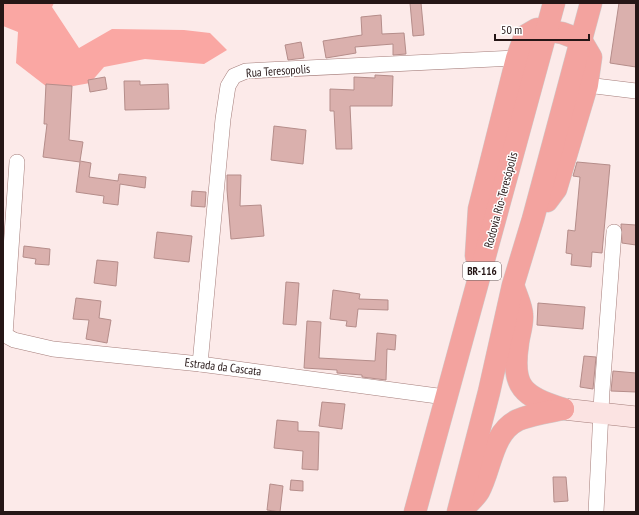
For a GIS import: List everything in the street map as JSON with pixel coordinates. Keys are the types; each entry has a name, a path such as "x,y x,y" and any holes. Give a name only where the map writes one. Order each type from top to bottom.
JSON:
{"highway":[{"name":"Rodovia Rio-Teresópolis","path":"416,512 445,397 474,298 548,30 554,3"},
{"name":"BR-116","path":"459,512 489,392 513,285 533,219 591,3"},
{"path":"474,298 479,209 517,58 525,36 537,29 548,30 581,40 591,57 588,85 556,189 533,219"},
{"path":"513,285 522,315 517,362 520,383 527,394 540,402 563,409"},
{"path":"459,512 478,492 488,464 506,430 517,421 532,415 563,409"}],"main road":[{"path":"563,409 636,417"}],"street":[{"name":"Rua Teresopolis","path":"200,364 223,119 228,86 234,76 246,71 517,58"},
{"path":"588,85 636,91"},
{"path":"4,334 17,162"},
{"path":"596,512 614,232"},
{"name":"Estrada da Cascata","path":"4,334 14,340 54,349 200,364 445,397"}],"shaded area":[{"path":"3,3 54,3 52,7 79,48 112,29 184,30 210,33 227,50 204,64 145,59 104,67 90,83 51,90 16,63 18,32 3,26"}],"building":[{"path":"410,3 421,3 424,35 413,36"},
{"path":"619,3 636,3 636,67 610,63"},
{"path":"381,15 382,34 404,33 406,54 393,55 393,44 355,47 356,53 326,58 323,41 362,35 361,17"},
{"path":"301,42 304,58 288,60 285,45"},
{"path":"375,75 393,76 392,106 350,106 352,149 336,149 334,111 330,111 330,89 354,90 354,77 375,78"},
{"path":"105,77 107,89 90,92 88,80"},
{"path":"124,81 140,81 140,85 168,84 169,109 125,110"},
{"path":"46,84 72,86 69,140 83,142 80,161 91,163 89,177 118,181 119,174 146,177 145,188 120,184 118,205 103,203 104,196 76,192 80,162 43,157 47,124 44,124"},
{"path":"274,126 306,130 303,164 271,160"},
{"path":"577,162 610,165 602,253 592,252 591,267 571,265 572,254 566,253 568,230 575,231 580,177 573,176"},
{"path":"227,175 241,175 240,206 261,205 264,236 231,239"},
{"path":"192,191 206,192 205,207 191,206"},
{"path":"621,224 636,225 636,245 622,243"},
{"path":"157,232 192,236 189,262 154,258"},
{"path":"24,246 50,249 49,265 35,264 36,259 23,257"},
{"path":"97,260 118,262 116,286 94,283"},
{"path":"286,282 299,283 296,325 283,324"},
{"path":"333,290 360,294 359,299 388,300 388,310 358,309 356,327 346,326 347,321 330,319"},
{"path":"76,298 101,301 99,318 111,320 107,343 86,339 89,320 73,319"},
{"path":"538,303 585,307 583,329 537,325"},
{"path":"307,321 321,322 319,358 375,361 377,333 396,335 395,350 387,349 386,380 362,377 362,375 337,373 337,370 304,368"},
{"path":"584,356 596,357 593,389 580,387"},
{"path":"613,371 636,373 636,392 611,391"},
{"path":"322,402 345,404 342,429 319,426"},
{"path":"277,420 298,422 298,431 319,432 318,470 302,469 303,451 274,448"},
{"path":"553,477 566,477 568,501 554,502"},
{"path":"291,480 303,481 303,491 290,490"},
{"path":"270,484 283,486 280,512 267,510"}]}
